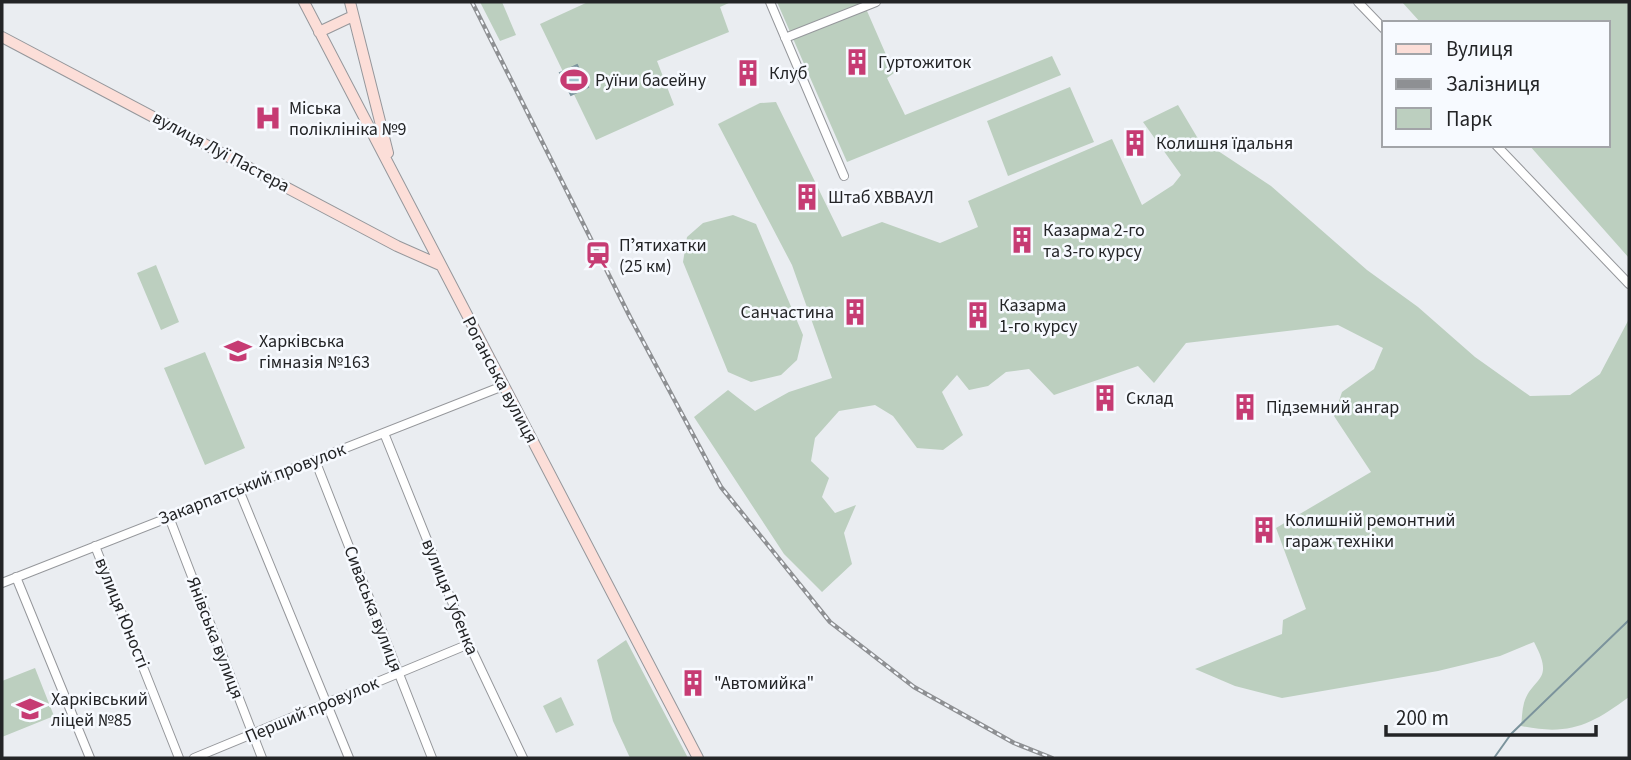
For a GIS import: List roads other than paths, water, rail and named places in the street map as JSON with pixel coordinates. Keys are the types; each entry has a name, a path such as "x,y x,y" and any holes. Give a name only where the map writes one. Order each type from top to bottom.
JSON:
{"main road":[{"name":"Роганська вулиця","path":"304,2 698,758"},
{"path":"350,2 391,166"},
{"path":"319,32 353,16"},
{"name":"вулиця Луї Пастера","path":"2,37 397,246 441,265"}],"street":[{"path":"770,2 844,176"},
{"path":"785,38 876,2"},
{"path":"1358,2 1382,27"},
{"path":"1498,147 1629,284"},
{"name":"Закарпатський провулок","path":"2,583 503,386"},
{"name":"вулиця Губенка","path":"384,433 469,644 523,758"},
{"name":"Сиваська вулиця","path":"315,460 432,758"},
{"path":"239,490 349,758"},
{"name":"Янівська вулиця","path":"169,517 262,758"},
{"name":"вулиця Юності","path":"95,546 179,758"},
{"path":"16,577 90,758"},
{"name":"Перший провулок","path":"194,758 469,644"}],"water":[{"name":"Руїни басейну","path":"577,65 588,87 571,95 560,73"}],"waterway":[{"path":"1494,758 1511,734 1629,620"}],"railway":[{"path":"472,2 630,317 721,487 830,622 914,687 1014,743 1052,758"}],"place":[{"name":"Гуртожиток","path":"857,62"},
{"name":"Клуб","path":"748,73"},
{"name":"Руїни басейну","path":"574,80"},
{"name":"Міська поліклініка №9","path":"268,118"},
{"name":"Колишня їдальня","path":"1135,143"},
{"name":"Штаб ХВВАУЛ","path":"807,197"},
{"name":"Казарма 2-го та 3-го курсу","path":"1022,240"},
{"name":"Пʼятихатки (25 км)","path":"598,255"},
{"name":"Санчастина","path":"855,312"},
{"name":"Казарма 1-го курсу","path":"978,315"},
{"name":"Харківська гімназія №163","path":"238,351"},
{"name":"Склад","path":"1105,398"},
{"name":"Підземний ангар","path":"1245,407"},
{"name":"Колишній ремонтний гараж техніки","path":"1264,530"},
{"name":"\"Автомийка\"","path":"693,683"},
{"name":"Харківський ліцей №85","path":"30,709"}]}
